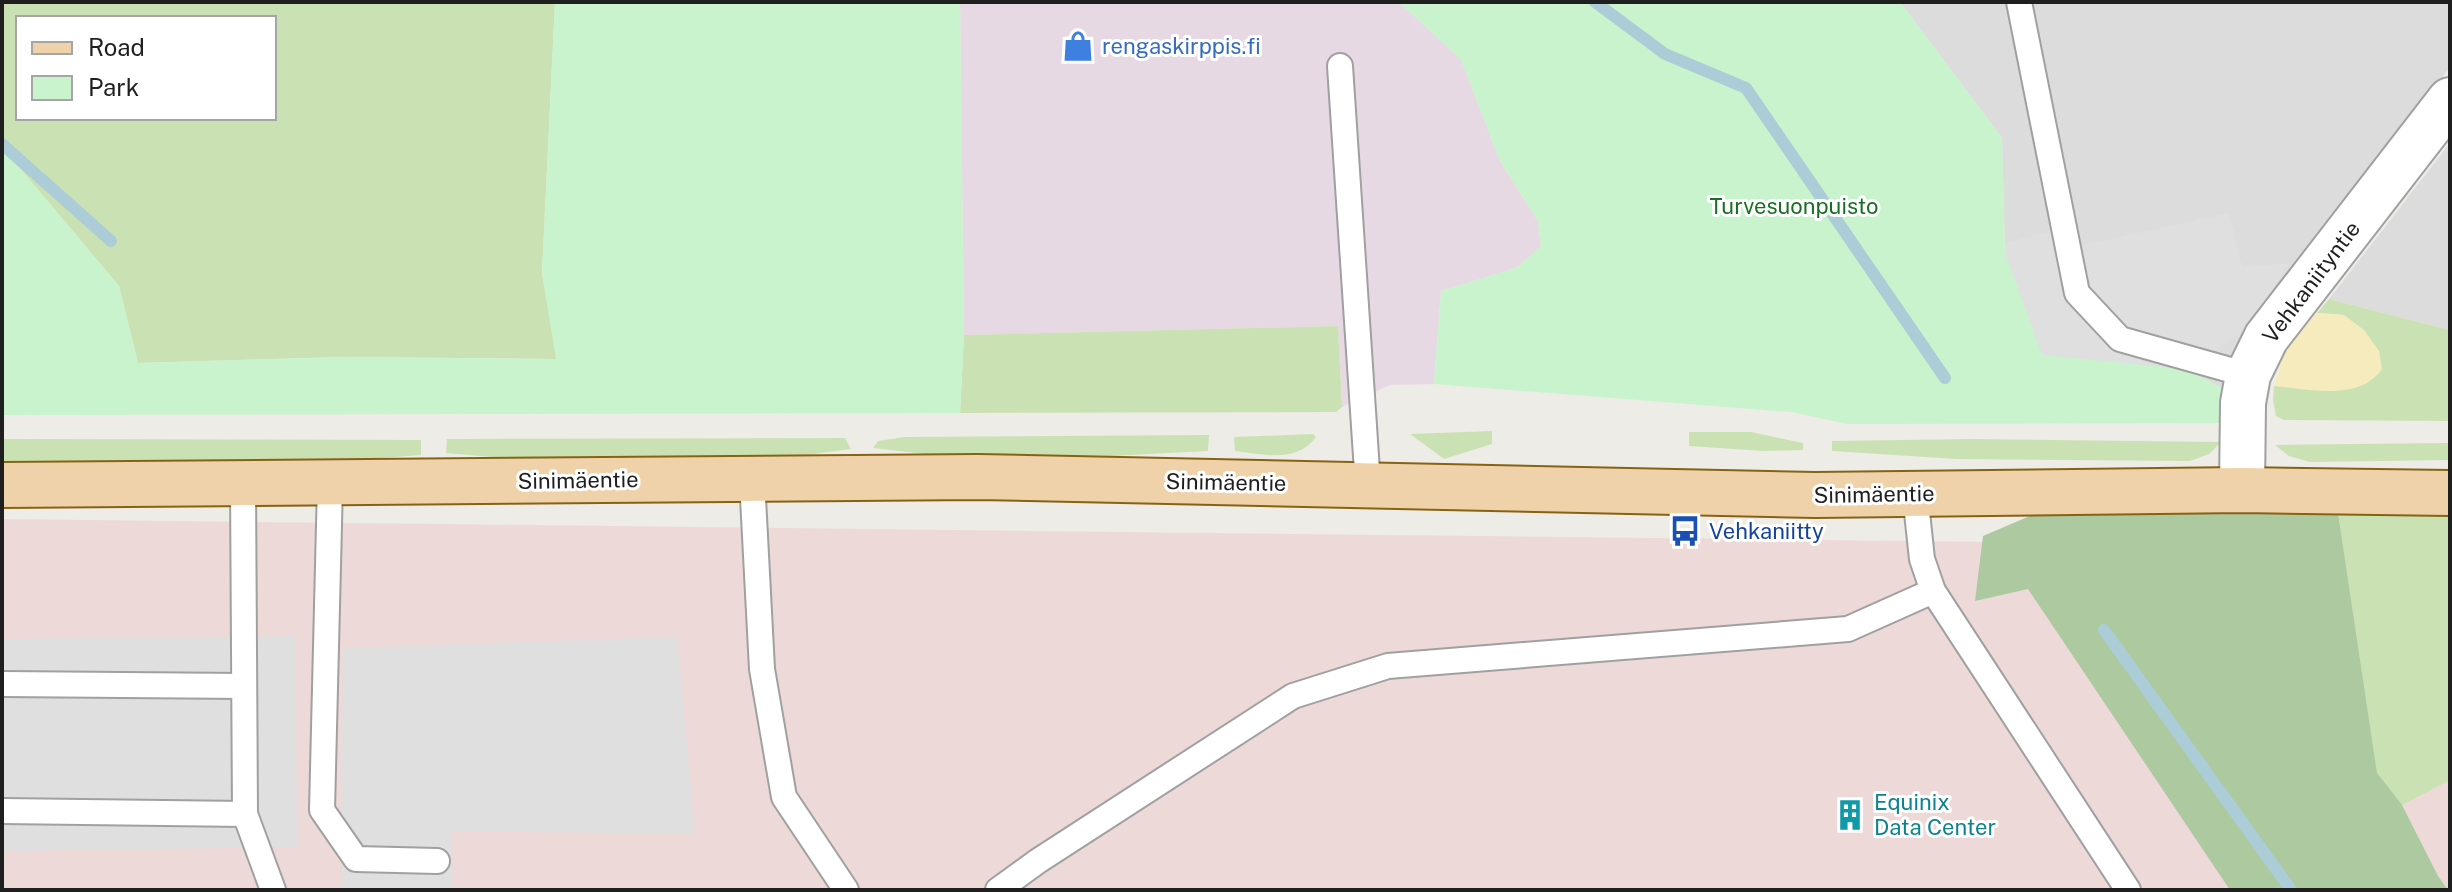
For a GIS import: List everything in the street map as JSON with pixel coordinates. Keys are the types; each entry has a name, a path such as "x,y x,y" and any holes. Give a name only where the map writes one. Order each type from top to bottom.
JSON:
{"main road":[{"name":"Sinimäentie","path":"2,485 978,477 1801,495 2242,490 2450,493"}],"street":[{"name":"Vehkaniityntie","path":"2242,490 2243,403 2248,375 2266,338 2450,100"}],"lane":[{"path":"2019,2 2041,125 2077,293 2120,339 2248,375"},
{"path":"1340,66 1368,486"},
{"path":"752,479 762,669 784,797 846,890"},
{"path":"243,484 245,814 273,890"},
{"path":"330,484 322,810 356,859 437,861"},
{"path":"1915,494 1922,559 1933,591 2128,890"},
{"path":"998,890 1293,696 1388,666 1848,629 1933,591"},
{"path":"2,684 244,686"},
{"path":"2,811 245,814"}],"shaded area":[{"path":"960,2 1399,2 1461,59 1500,161 1538,221 1541,247 1516,268 1441,291 1434,384 1390,385 1342,407 1338,326 964,335"},
{"path":"1900,2 2450,2 2450,67 2238,350 2229,392 2186,369 2005,253 2002,138"},
{"path":"2450,143 2450,330 2329,299"},
{"path":"2229,213 2242,267 2290,263 2245,331 2186,369 2042,355 2005,253 2005,243 2053,231 2083,245"},
{"path":"2,519 1992,542 2450,532 2450,890 2,890"},
{"path":"295,636 297,847 2,851 2,639"},
{"path":"677,637 695,834 451,831 453,890 341,890 343,648"}],"green space":[{"path":"2,2 555,2 542,273 557,359 344,357 138,363 119,286 2,147"},
{"path":"555,2 960,2 964,335 960,413 2,415 2,147 119,286 138,363 344,357 556,359 542,273"},
{"name":"Turvesuonpuisto","path":"1399,2 1900,2 2002,138 2005,253 2186,369 2229,392 2228,423 1847,424 1791,412 1434,384 1441,291 1516,268 1541,246 1538,221 1500,161 1461,60"},
{"path":"2329,299 2450,330 2450,421 2284,420 2276,416 2274,386 2330,390 2344,315 2317,313"},
{"path":"1338,326 1342,407 1336,412 960,413 964,335"},
{"path":"1492,431 1492,444 1444,459 1410,434"},
{"path":"1689,432 1751,432 1803,443 1803,450 1763,451 1689,446"},
{"path":"1313,434 1316,437 1308,445 1289,454 1235,451 1234,437"},
{"path":"1209,435 1208,451 1052,459 969,459 873,448 878,441 905,437"},
{"path":"845,438 851,449 740,464 600,466 446,453 447,439"},
{"path":"2,439 421,440 421,455 274,466 2,465"},
{"path":"1832,441 2221,442 2209,454 2190,461 1956,459 1832,451"},
{"path":"2450,443 2450,460 2310,462 2289,456 2275,445"},
{"path":"2450,511 2450,780 2402,805 2377,774 2338,513"},
{"path":"2037,513 2338,513 2377,773 2402,805 2448,890 2230,890 2028,589 1975,601 1983,536"}],"sand":[{"path":"2317,313 2344,315 2364,330 2379,351 2382,369 2372,379 2347,390 2317,391 2274,386 2286,348"}],"waterway":[{"path":"1595,2 1665,54 1746,88 1945,378"},
{"path":"2,144 111,241"},
{"path":"2104,630 2291,890"}],"place":[{"name":"rengaskirppis.fi","path":"1078,46"},
{"name":"Vehkaniitty","path":"1685,531"},
{"name":"Equinix Data Center","path":"1850,815"}]}
